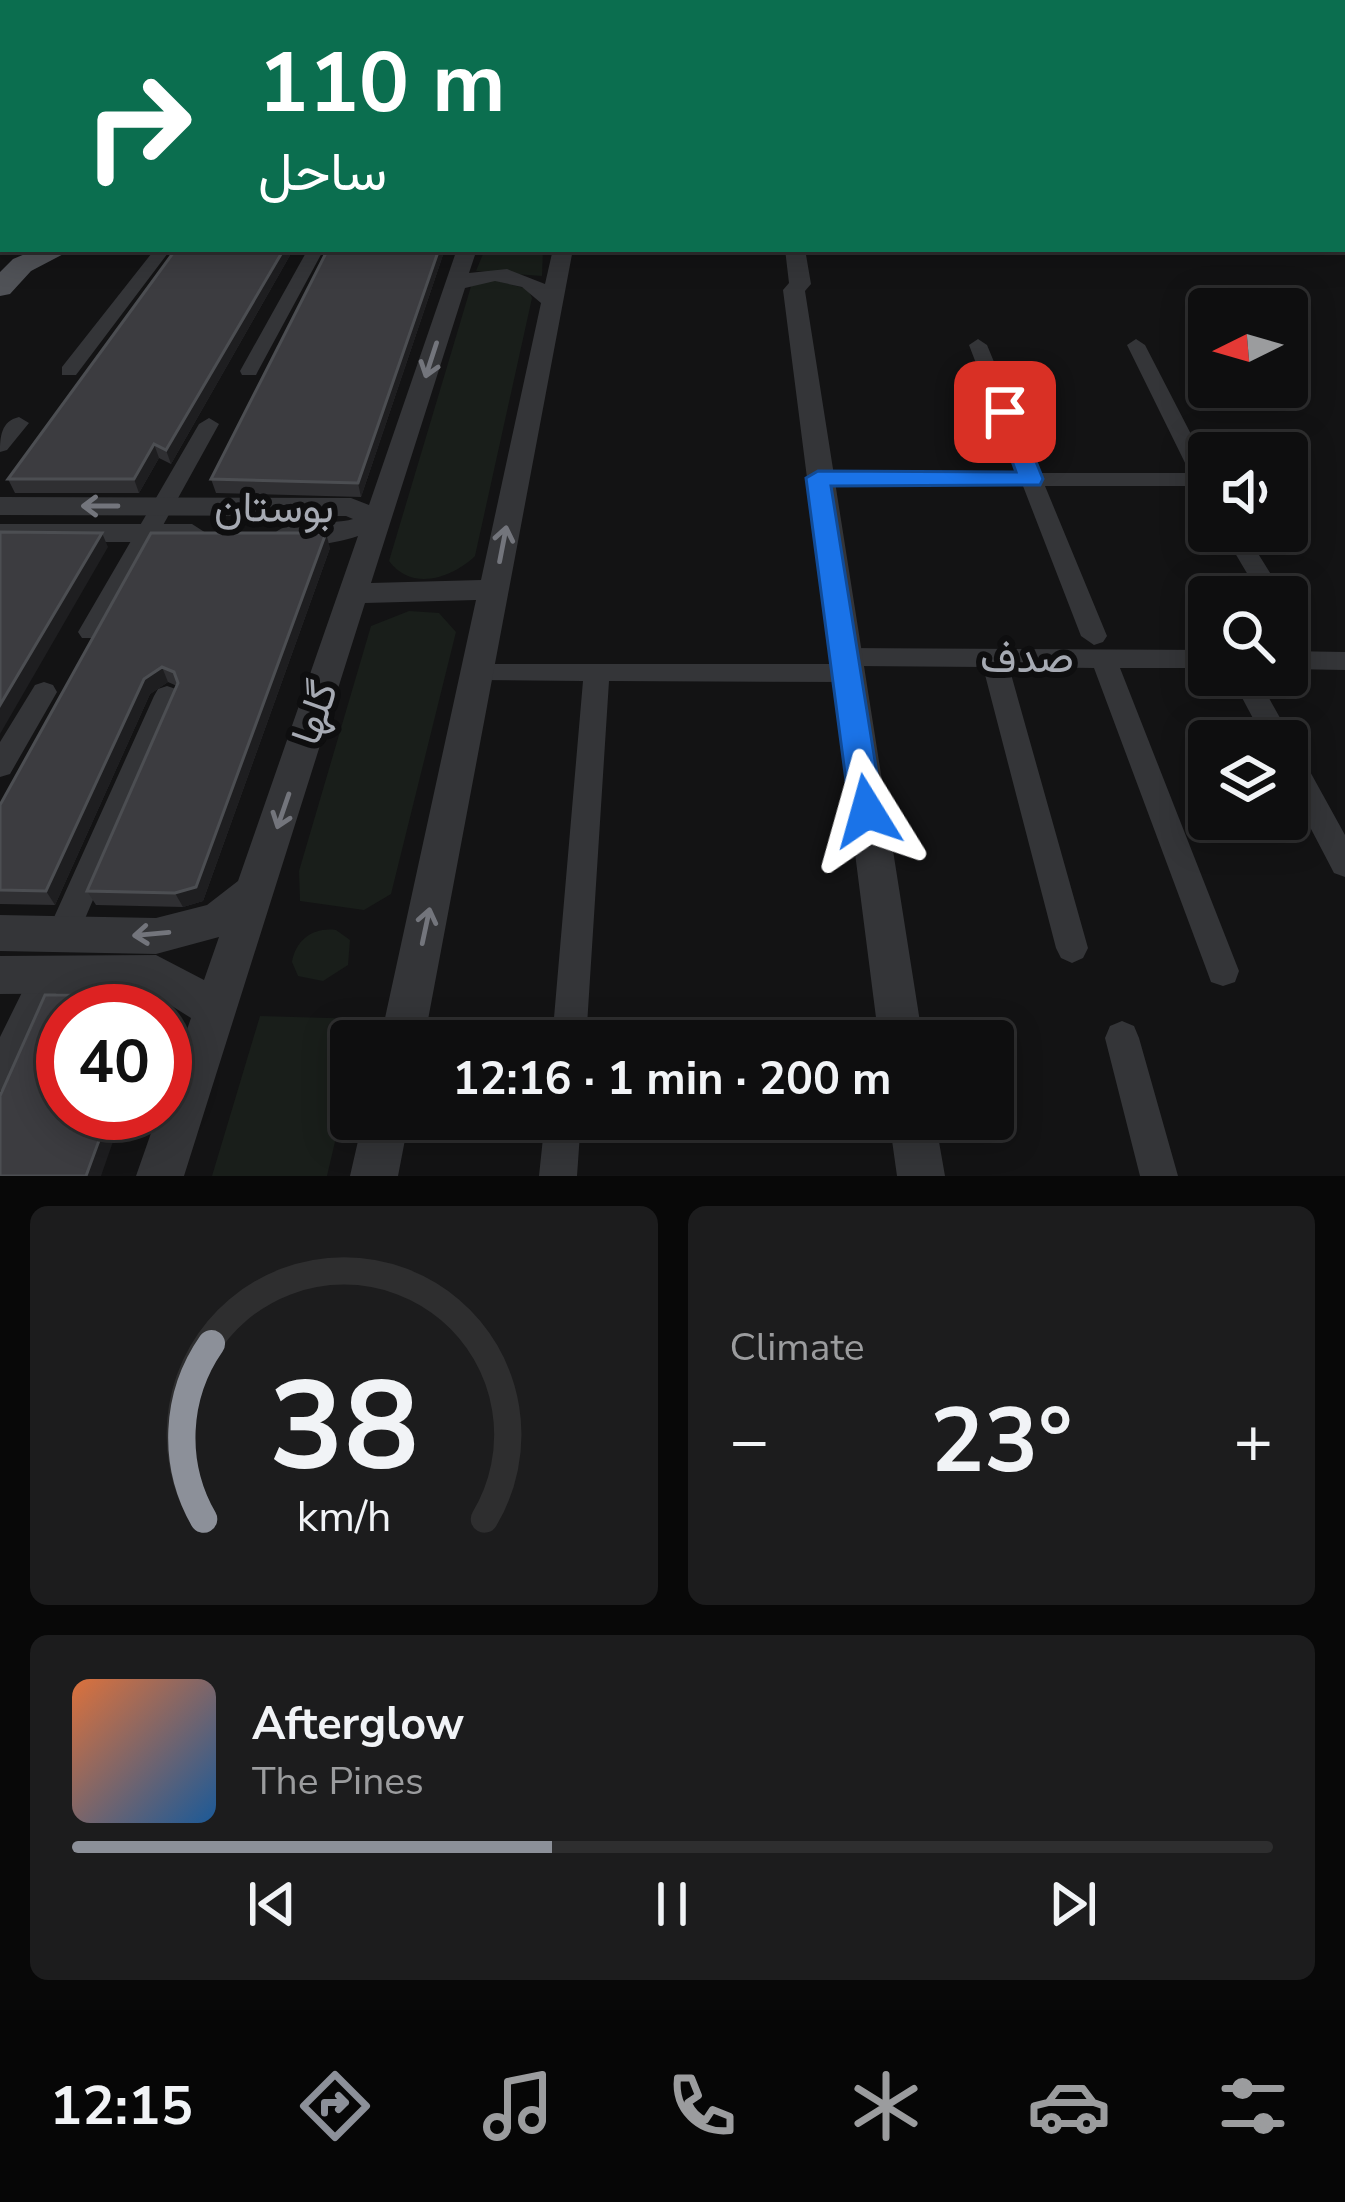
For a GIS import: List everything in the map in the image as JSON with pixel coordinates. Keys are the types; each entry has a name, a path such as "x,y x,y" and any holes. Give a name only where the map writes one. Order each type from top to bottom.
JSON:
{"main road":[{"path":"0,287 22,265 53,252"}],"street":[{"path":"69,371 162,252"},
{"path":"249,370 314,252"},
{"name":"گلها","path":"160,1176 466,252"},
{"path":"406,1020 562,252"},
{"path":"782,252 787,285 794,290 898,1020"},
{"path":"794,290 800,284 795,252"},
{"path":"456,284 493,275 519,276 533,280 550,300"},
{"path":"979,345 1223,971"},
{"path":"1136,345 1188,449"},
{"path":"0,446 19,422"},
{"path":"92,632 209,424"},
{"path":"818,478 1188,484"},
{"name":"بوستان","path":"0,506 351,507 379,520"},
{"path":"13,533 43,506"},
{"name":"بوستان","path":"13,533 335,534 379,520"},
{"path":"356,593 494,590"},
{"name":"صدف","path":"478,671 845,665 1099,647 1188,657"},
{"path":"994,658 1072,948"},
{"path":"1308,660 1345,661"},
{"path":"571,1020 597,672"},
{"path":"0,766 44,692"},
{"path":"62,934 167,696"},
{"path":"1308,796 1345,864"},
{"path":"0,934 156,936 218,920 256,890"},
{"path":"0,975 156,974 216,1010"},
{"path":"0,1074 49,975"},
{"path":"1122,1038 1159,1176"},
{"path":"374,1176 382,1140"},
{"path":"558,1176 561,1140"},
{"path":"915,1140 920,1176"}],"shaded area":[{"path":"484,252 543,252 542,276 476,271"},
{"path":"493,280 528,289 532,298 475,556 444,575 420,579 398,571 389,561 472,283"},
{"path":"409,611 439,613 456,632 391,894 364,910 300,901 299,871 371,626"},
{"path":"320,930 336,930 350,940 348,965 323,981 298,976 292,962 302,941"},
{"path":"260,1016 363,1019 330,1020 330,1140 335,1140 327,1176 212,1176"}],"building":[{"path":"174,252 282,252 166,450 154,444 134,479 8,479"},
{"path":"326,252 438,252 358,483 211,479"},
{"path":"0,532 102,533 0,705"},
{"path":"151,533 326,533 196,887 175,893 87,891 178,683 174,672 162,667 144,679 46,891 0,890 0,805"},
{"path":"36,1015 36,1140 99,1140 86,1176 0,1176 0,1096"}],"route":[{"path":"867,811 818,478 1031,479 1005,412"}]}
